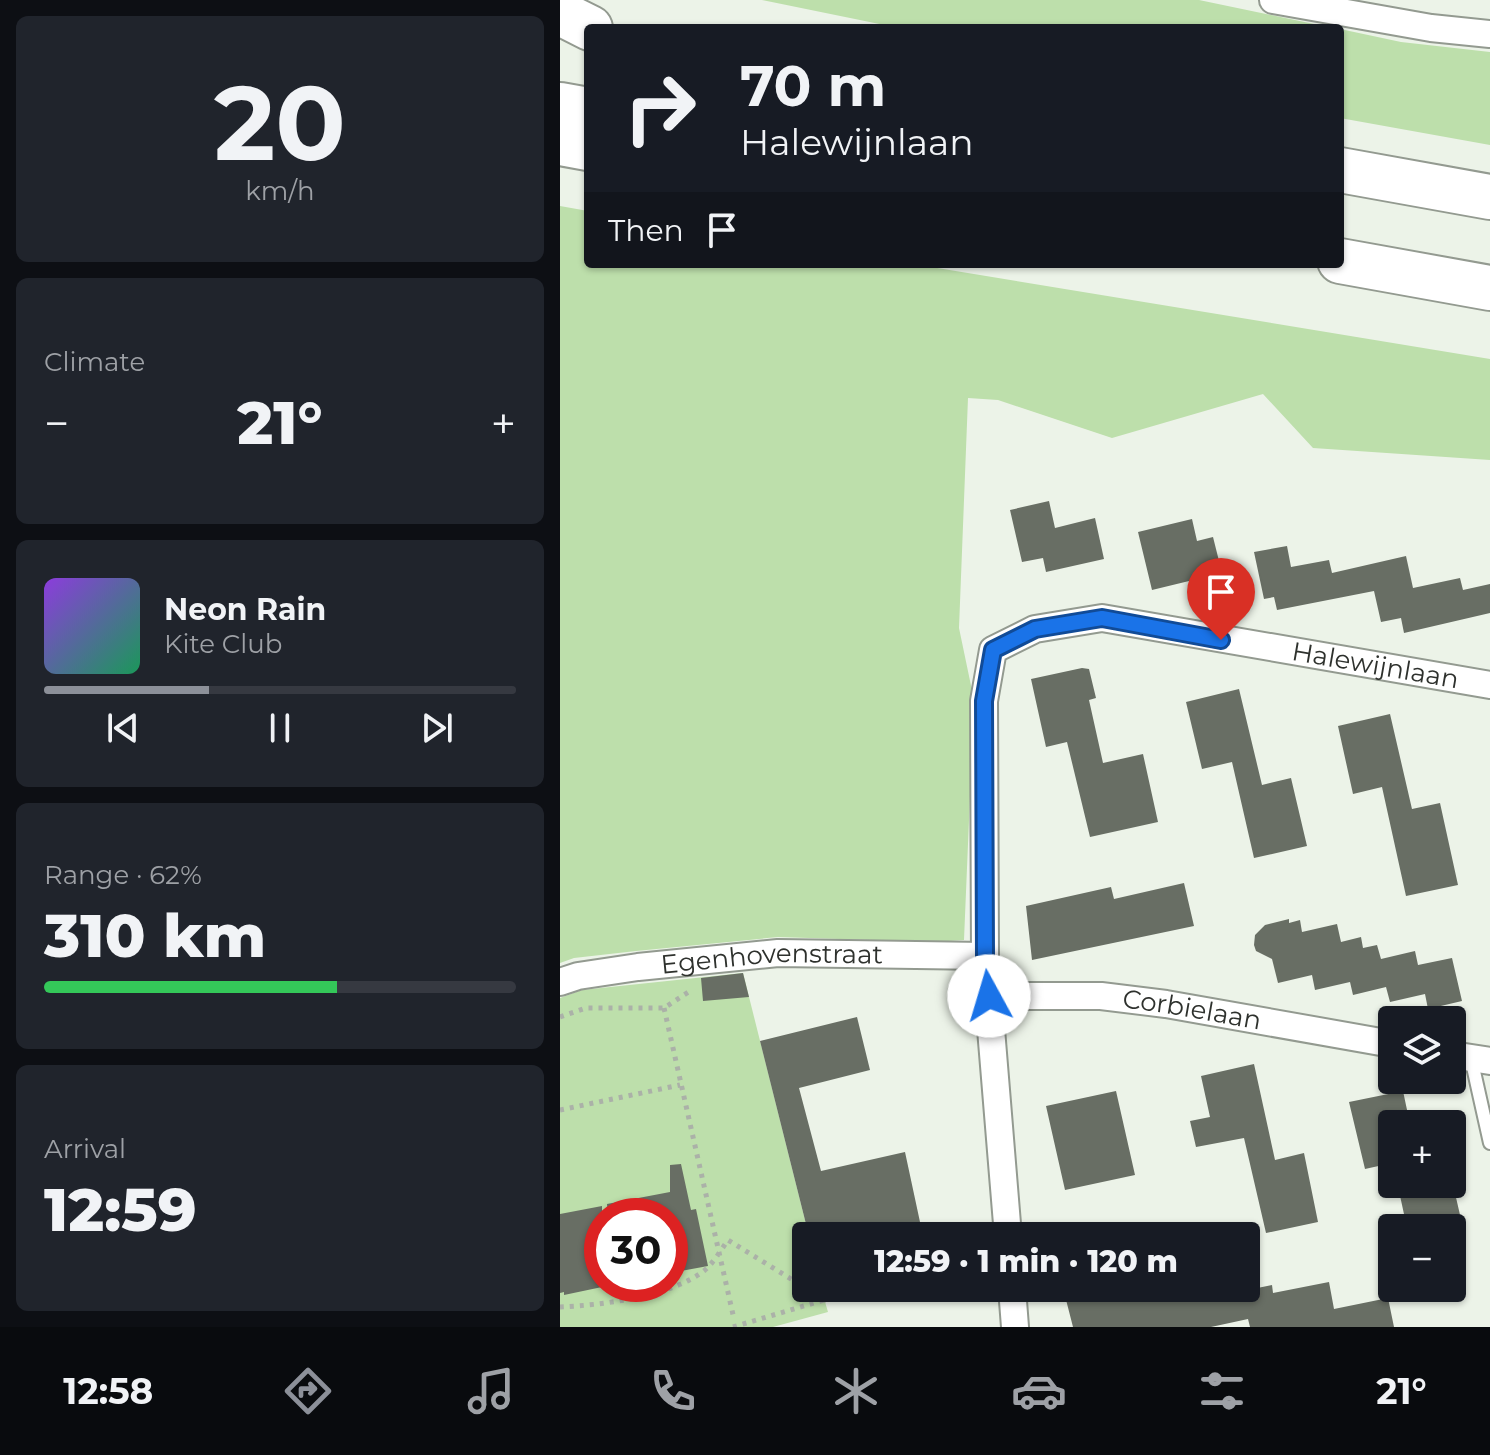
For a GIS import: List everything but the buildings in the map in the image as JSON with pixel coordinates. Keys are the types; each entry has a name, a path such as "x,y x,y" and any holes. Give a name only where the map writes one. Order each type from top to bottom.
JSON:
{"highway":[{"path":"560,13 584,25"},
{"path":"560,39 584,42"},
{"path":"560,105 584,109"},
{"path":"560,143 584,147"},
{"path":"1344,171 1490,197"},
{"path":"1344,262 1490,288"}],"street":[{"path":"1273,0 1431,28 1490,34"},
{"name":"Halewijnlaan","path":"1007,1222 985,956 984,701 993,650 1035,629 1102,618 1490,685"},
{"name":"Egenhovenstraat","path":"560,982 578,976 638,967 778,953 985,956"},
{"name":"Corbielaan","path":"989,996 1101,996 1166,1004 1378,1042"},
{"path":"1013,1302 1015,1327"}],"lane":[{"path":"1471,1058 1490,1143"}],"path":[{"path":"560,1017 586,1008 664,1008 691,991"},
{"path":"664,1008 734,1319"},
{"path":"560,1110 680,1085"},
{"path":"560,1307 583,1306 659,1291 705,1270 728,1240 792,1280"},
{"path":"733,1327 818,1302"}],"green space":[{"path":"762,0 1199,0 1314,24 879,24"},
{"path":"1344,30 1401,42 1490,52 1490,145 1344,119"},
{"path":"560,206 584,210 584,268 937,268 1490,359 1490,460 1313,448 1263,394 1112,438 998,400 968,398 959,628 974,700 964,940 934,942 778,937 574,958 560,963"},
{"path":"743,973 805,1222 792,1222 792,1302 825,1302 828,1312 773,1327 560,1327 560,998 582,990"}],"route":[{"path":"989,996 985,956 984,701 993,650 1035,629 1102,618 1221,640"}]}
